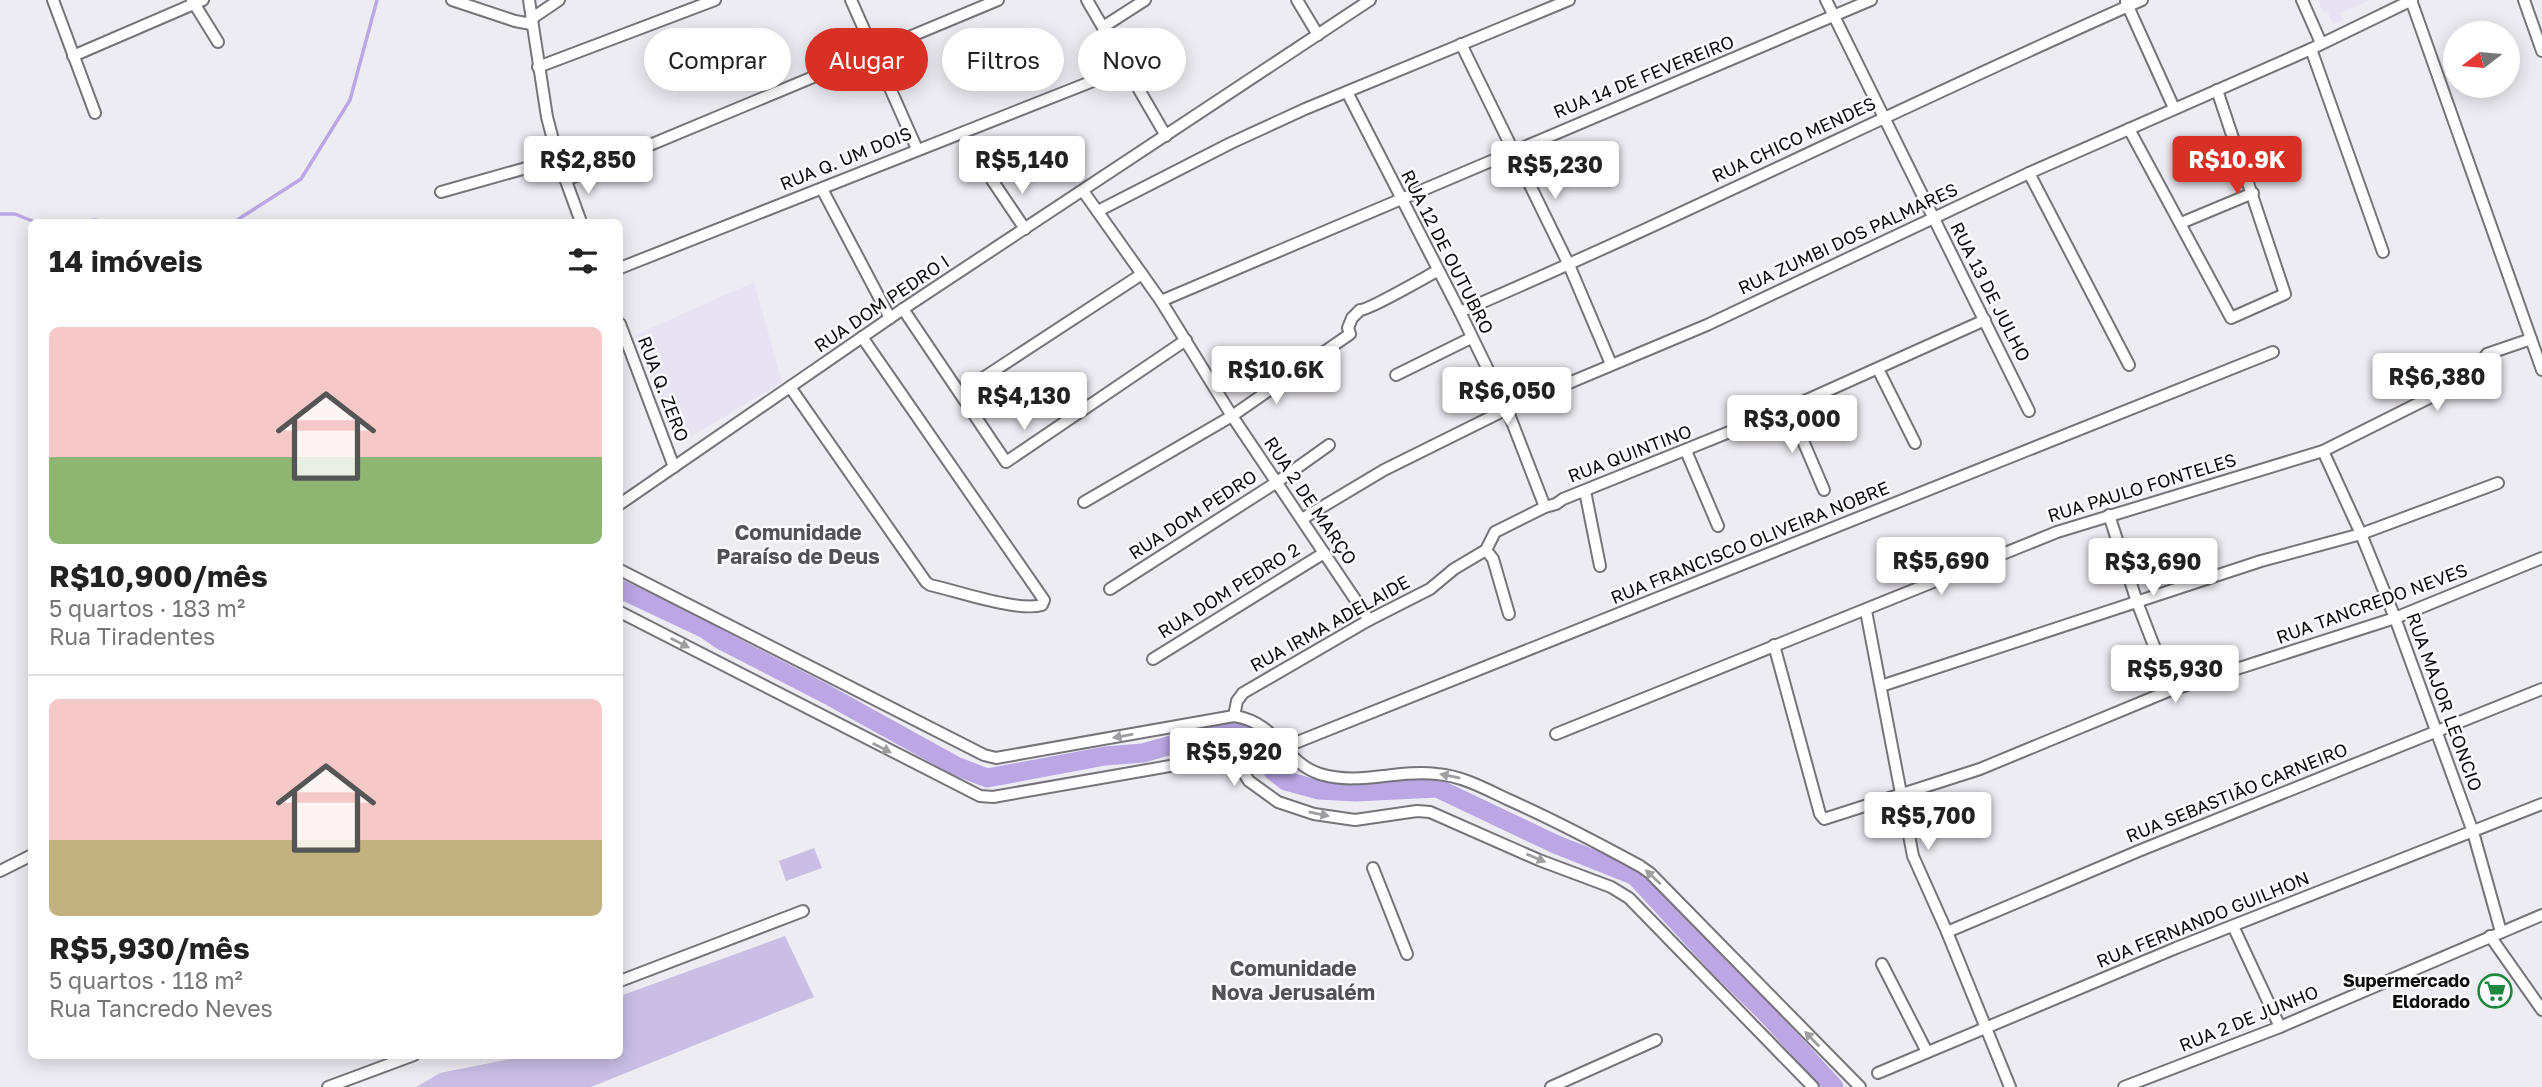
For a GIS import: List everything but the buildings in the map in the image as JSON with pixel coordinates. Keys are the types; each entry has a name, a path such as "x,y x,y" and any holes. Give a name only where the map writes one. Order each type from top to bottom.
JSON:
{"street":[{"path":"53,0 95,113"},
{"path":"452,0 515,21 531,21 559,0"},
{"path":"529,0 547,117 558,159 580,219"},
{"path":"538,67 715,0"},
{"path":"851,0 863,28"},
{"path":"928,30 998,0"},
{"path":"1087,0 1102,27 1145,0"},
{"path":"1297,0 1318,35"},
{"name":"RUA DOM PEDRO I","path":"623,502 903,309 1370,0"},
{"path":"1098,211 1231,143 1569,0"},
{"name":"RUA 13 DE JULHO","path":"1825,0 2029,411"},
{"name":"RUA 14 DE FEVEREIRO","path":"1161,301 1871,0"},
{"name":"RUA CHICO MENDES","path":"1460,312 1569,265 2126,3 2142,0"},
{"path":"2302,0 2321,43"},
{"path":"2411,0 2542,370"},
{"name":"RUA ZUMBI DOS PALMARES","path":"1303,519 1384,470 1507,409 1707,325 2029,173 2311,50 2411,0"},
{"path":"2524,0 2542,51"},
{"path":"73,56 196,1 218,42"},
{"path":"2126,3 2174,108"},
{"path":"1461,44 1569,265 1611,364"},
{"path":"2311,50 2383,252"},
{"path":"566,180 805,81"},
{"name":"RUA Q. UM DOIS","path":"623,267 1078,87"},
{"path":"2129,129 2231,318 2285,294 2217,90"},
{"path":"890,91 917,149"},
{"path":"1140,91 1166,136"},
{"name":"RUA 12 DE OUTUBRO","path":"1347,92 1507,409 1545,507"},
{"path":"441,192 558,159"},
{"path":"2029,173 2129,365"},
{"path":"992,180 1025,229"},
{"path":"822,189 890,318"},
{"name":"RUA 2 DE MARÇO","path":"1083,191 1161,301 1232,416 1368,620"},
{"path":"2181,223 2253,193"},
{"path":"1084,502 1232,416 1350,334 1348,328 1352,318 1360,310 1367,310 1377,302 1437,271"},
{"path":"960,393 1142,274"},
{"path":"903,309 1006,462 1186,340"},
{"name":"RUA QUINTINO","path":"1454,569 1486,550 1495,531 1545,507 1789,408 1985,320"},
{"name":"RUA Q. ZERO","path":"623,332 674,467"},
{"path":"790,387 926,582 1012,604 1034,607 1042,605 1044,600 862,337"},
{"path":"1396,375 1471,338"},
{"name":"RUA PAULO FONTELES","path":"1556,734 2057,532 2323,451 2469,378 2487,354 2531,339"},
{"name":"RUA FRANCISCO OLIVEIRA NOBRE","path":"1240,765 2273,352"},
{"path":"1878,369 1915,443"},
{"path":"1789,408 1824,490"},
{"name":"RUA DOM PEDRO","path":"1110,589 1329,446"},
{"path":"1686,451 1718,526"},
{"name":"RUA MAJOR LEONCIO","path":"2323,451 2395,618 2473,832 2496,934 2542,1010"},
{"path":"1881,686 2261,561 2361,534 2498,483"},
{"path":"1585,491 1600,566"},
{"path":"2109,516 2137,602 2171,690"},
{"path":"1486,550 1493,559 1509,614"},
{"name":"RUA DOM PEDRO 2","path":"1153,659 1324,553"},
{"name":"RUA TANCREDO NEVES","path":"1774,645 1820,814 1824,819 1980,769 2171,690 2395,618 2542,558"},
{"name":"RUA IRMA ADELAIDE","path":"1234,716 1237,701 1243,694 1368,620 1430,589 1454,569"},
{"path":"623,572 985,755 996,758 1234,716 1251,719 1270,732 1305,767 1321,774 1362,779 1436,773 1465,780 1557,821 1640,866 1688,911 1860,1087"},
{"path":"1866,611 1913,856 2010,1087"},
{"path":"623,614 980,796 993,797 1227,757 1239,765 1248,781 1278,802 1314,814 1354,820 1417,811 1430,812 1539,860 1611,887 1629,898 1813,1087"},
{"name":"RUA SEBASTIÃO CARNEIRO","path":"1947,932 2542,689"},
{"name":"RUA FERNANDO GUILHON","path":"1878,1073 2233,926 2542,804"},
{"path":"0,870 28,857"},
{"path":"1373,868 1407,954"},
{"path":"623,980 803,911"},
{"name":"RUA 2 DE JUNHO","path":"2124,1087 2280,1027 2542,915"},
{"path":"2233,926 2280,1027"},
{"path":"1882,964 1927,1052"},
{"path":"1551,1087 1656,1040"},
{"path":"328,1087 403,1059"}],"shaded area":[{"path":"2318,0 2371,0 2340,13 2343,20 2333,24 2327,10 2323,12"},
{"path":"754,282 782,382 677,445 635,335"},
{"path":"814,848 822,868 786,881 779,861"},
{"path":"785,936 814,997 591,1087 416,1087 440,1073 510,1059 623,1059 623,995"}],"waterway":[{"path":"239,219 301,179 350,100 377,0"},
{"path":"0,214 15,214 28,219"},
{"path":"623,590 705,629 956,766 987,778 1105,756 1143,753 1217,732 1241,732 1258,742 1273,771 1286,781 1319,790 1356,792 1437,788 1555,844 1635,876 1834,1087"}],"place":[{"name":"Supermercado Eldorado","path":"2495,991"}],"district":[{"name":"Comunidade Paraíso de Deus","path":"798,545"},
{"name":"Comunidade Nova Jerusalém","path":"1293,981"}]}
